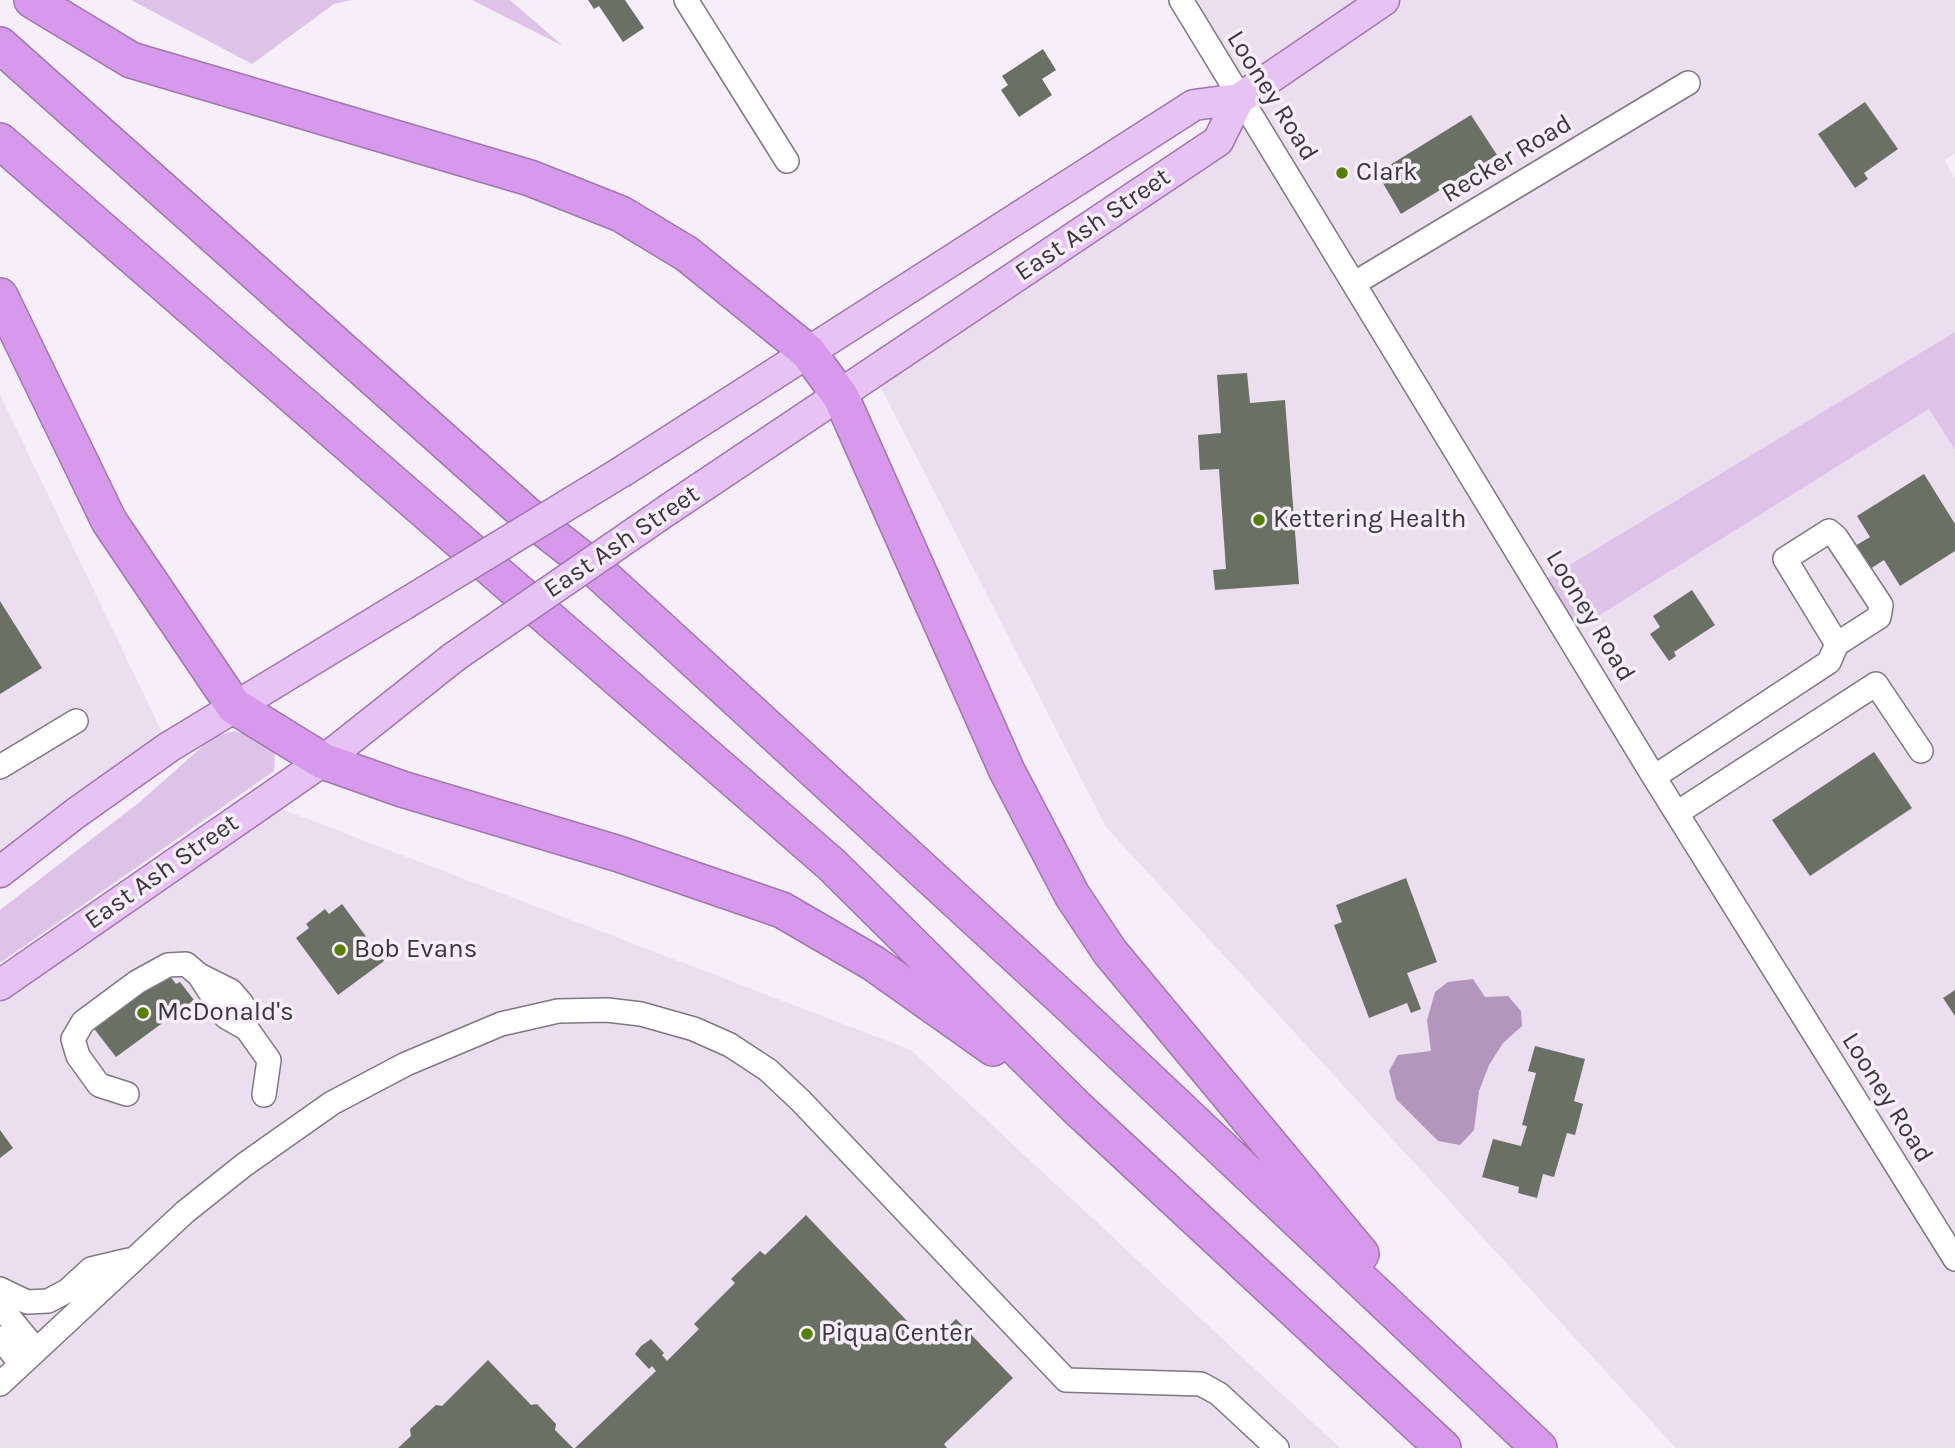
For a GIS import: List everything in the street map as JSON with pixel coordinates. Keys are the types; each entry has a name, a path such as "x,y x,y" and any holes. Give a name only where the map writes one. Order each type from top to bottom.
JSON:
{"highway":[{"path":"32,0 131,60 530,178 621,215 687,254 808,352 841,397 1007,771 1072,895 1110,952 1459,1373"},
{"path":"0,46 536,522 594,568 1072,1007 1539,1448"},
{"path":"0,141 832,865 1076,1107 1443,1448"},
{"path":"0,296 109,521 234,706 323,761 402,789 619,854 782,910 873,963 1076,1107"}],"main road":[{"name":"East Ash Street","path":"0,872 86,806 234,706 623,471 1194,105 1239,99 1384,0"},
{"name":"East Ash Street","path":"0,985 323,761 454,657 669,509 841,397 1218,141 1239,99"}],"street":[{"path":"686,0 787,161"},
{"name":"Looney Road","path":"1181,0 1654,777 1955,1259"},
{"name":"Recker Road","path":"1355,283 1688,83"},
{"path":"1654,777 1829,662 1837,644 1879,617 1881,605 1836,537 1829,531 1785,559 1837,644"},
{"path":"1677,813 1876,684 1921,751"},
{"path":"0,767 76,721"},
{"path":"127,1094 107,1089 96,1081 75,1051 73,1039 76,1030 137,982 168,965 186,964 199,975 235,995 244,1009 247,1029 269,1060 264,1095"},
{"path":"0,1384 132,1259 206,1194 332,1103 391,1071 472,1035 522,1018 582,1009 629,1012 706,1033 768,1070 801,1101 1066,1380 1205,1385 1219,1394 1277,1448"},
{"path":"0,1289 27,1302 48,1301 67,1291 90,1269 132,1259"},
{"path":"0,1306 29,1357"},
{"path":"0,1338 29,1357"}],"shaded area":[{"path":"131,0 352,0 334,4 252,64"},
{"path":"472,0 510,0 563,46"},
{"path":"1181,0 1955,0 1955,153 1945,160 1955,179 1955,332 1538,585 1568,635 1930,408 1955,450 1955,1448 1676,1448 1106,827 874,374 1218,140 1239,99"},
{"path":"1955,332 1955,450 1929,409 1568,635 1538,584"},
{"path":"0,395 169,747 0,872"},
{"path":"234,731 255,737 275,749 274,771 0,963 0,910 141,801 213,737"},
{"path":"263,802 911,1050 1340,1448 0,1448 0,985"},
{"path":"1473,979 1485,997 1508,996 1521,1011 1522,1026 1503,1043 1489,1065 1479,1091 1474,1130 1460,1145 1438,1141 1396,1099 1389,1071 1398,1055 1431,1051 1427,1020 1435,992 1448,982"}],"building":[{"path":"588,0 625,0 644,28 623,42 599,6 594,9"},
{"path":"1043,49 1056,70 1042,79 1052,95 1019,117 1001,90 1008,85 1002,76"},
{"path":"1865,102 1898,149 1864,173 1868,179 1855,188 1818,134"},
{"path":"1471,115 1497,155 1401,214 1377,173"},
{"name":"Kettering Health","path":"1247,373 1250,403 1285,400 1299,584 1215,590 1213,570 1226,569 1219,469 1200,470 1198,435 1221,433 1217,375"},
{"path":"1924,474 1955,524 1955,551 1900,586 1884,560 1870,569 1855,546 1870,537 1857,516"},
{"path":"1692,590 1715,625 1674,652 1676,656 1669,661 1650,634 1660,627 1653,616"},
{"path":"0,601 42,668 0,694"},
{"path":"1874,752 1912,808 1810,876 1772,820"},
{"path":"1406,878 1437,962 1407,973 1421,1009 1411,1013 1407,1003 1369,1018 1334,925 1342,922 1336,905"},
{"name":"Bob Evans","path":"342,904 384,961 338,995 296,938 309,928 306,924 325,909 329,914"},
{"name":"McDonald's","path":"166,971 176,984 180,982 194,1000 116,1057 92,1026"},
{"path":"1955,990 1955,1016 1943,998"},
{"path":"1535,1046 1585,1059 1574,1101 1583,1104 1575,1135 1567,1133 1554,1177 1543,1174 1537,1198 1518,1193 1519,1187 1482,1177 1493,1139 1521,1146 1527,1126 1522,1125 1536,1073 1528,1071"},
{"path":"0,1130 13,1148 0,1158"},
{"name":"Piqua Center","path":"806,1215 930,1345 956,1319 1013,1378 944,1444 947,1448 575,1448 656,1371 652,1366 649,1369 635,1354 641,1346 651,1339 664,1353 662,1355 667,1361 699,1329 694,1324 735,1283 731,1279 760,1251 765,1255"},
{"path":"488,1360 531,1405 537,1404 556,1424 555,1430 573,1448 398,1448 411,1436 410,1429 436,1405 442,1406"}],"place":[{"name":"Clark","path":"1342,173"},
{"name":"Kettering Health","path":"1259,520"},
{"name":"Bob Evans","path":"340,950"},
{"name":"McDonald's","path":"143,1013"},
{"name":"Piqua Center","path":"807,1334"}]}
